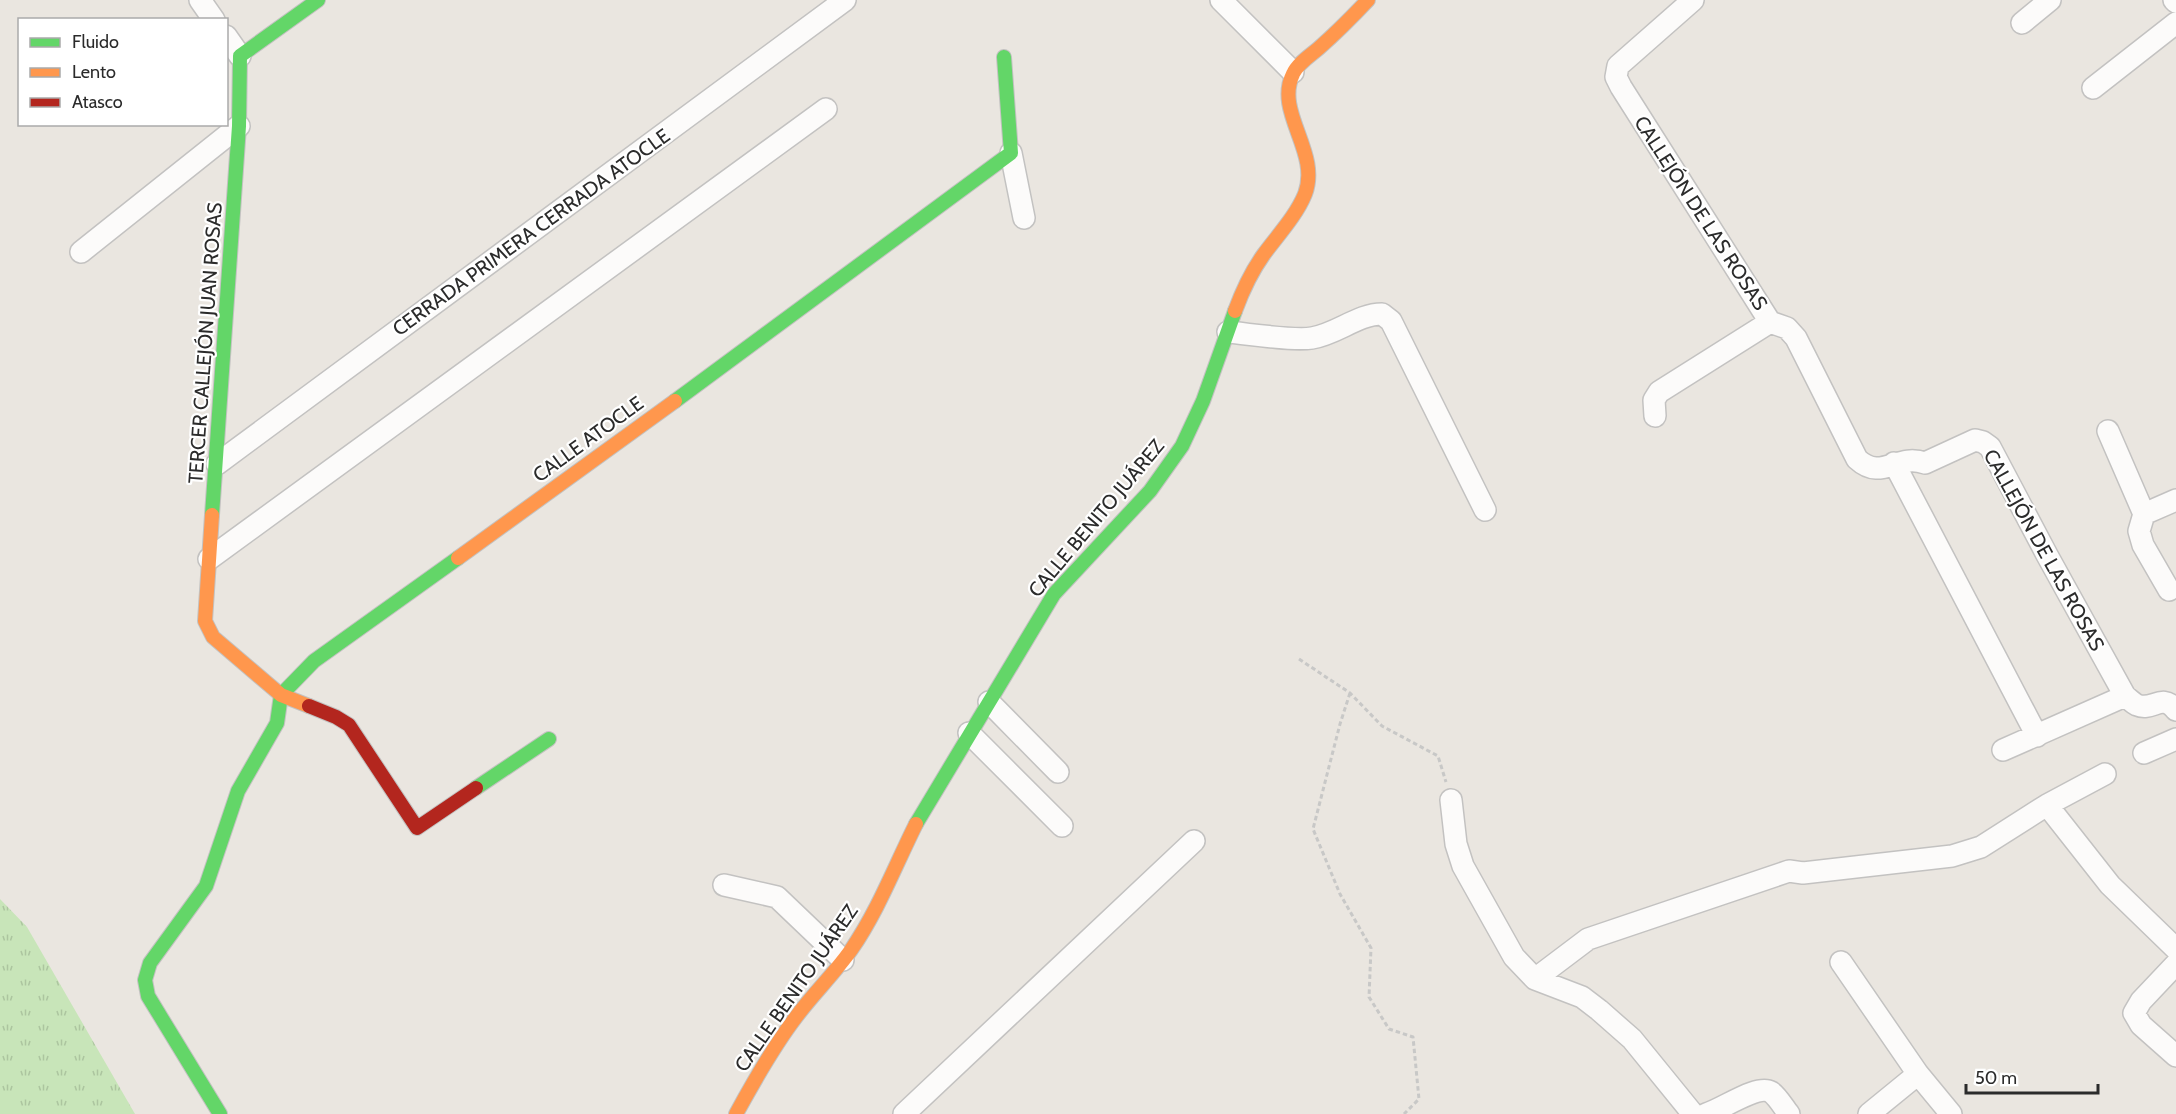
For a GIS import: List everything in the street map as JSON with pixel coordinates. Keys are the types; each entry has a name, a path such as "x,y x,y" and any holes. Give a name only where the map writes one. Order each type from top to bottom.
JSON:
{"street":[{"path":"200,0 213,18"},
{"path":"228,39 240,56 318,0"},
{"name":"CERRADA PRIMERA CERRADA ATOCLE","path":"217,464 845,0"},
{"path":"1221,0 1293,72 1346,24 1368,0"},
{"name":"CALLEJÓN DE LAS ROSAS","path":"1693,0 1618,66 1616,77 1621,87 1770,322 1787,327 1796,338 1857,459 1866,467 1876,470 1894,463 1915,459 1925,463 1975,440 1983,441 1990,447 2126,696"},
{"path":"2022,22 2050,0"},
{"path":"2093,88 2176,23"},
{"name":"TERCER CALLEJÓN JUAN ROSAS","path":"240,56 239,126 205,621 213,637 281,695 336,717 349,725 417,828 549,739"},
{"path":"1004,57 1011,153 1024,218"},
{"name":"CALLE BENITO JUÁREZ","path":"736,1114 794,1019 859,938 917,824 1020,645 1057,591 1141,501 1181,448 1206,398 1211,376 1253,272 1307,191 1310,179 1309,168 1287,92 1293,72"},
{"path":"209,559 826,109"},
{"path":"81,252 239,126"},
{"name":"CALLE ATOCLE","path":"281,695 314,661 587,466 1011,153"},
{"path":"1228,332 1311,339 1335,332 1372,314 1382,314 1391,321 1485,510"},
{"path":"1655,416 1654,400 1659,392 1770,322"},
{"path":"2108,431 2144,514 2139,531 2143,545 2169,590"},
{"path":"1894,463 2037,736"},
{"path":"2144,514 2176,500"},
{"path":"220,1114 148,996 145,980 150,963 206,886 238,791 277,723 281,695"},
{"path":"2003,750 2126,696 2136,705 2146,707 2163,701 2171,704 2176,710"},
{"path":"989,702 1058,771"},
{"path":"969,733 1062,826"},
{"path":"2144,753 2176,739"},
{"path":"1535,979 1588,939 1789,871 1803,873 1952,856 1981,847 2048,805 2105,774"},
{"path":"1451,800 1456,844 1464,866 1514,957 1535,979 1582,997 1599,1010 1632,1039 1693,1114"},
{"path":"2048,805 2110,885 2176,949"},
{"path":"904,1114 1194,841"},
{"path":"724,885 777,897 843,960"},
{"path":"1841,962 1918,1074 1951,1114"},
{"path":"2176,964 2141,1001 2134,1013 2141,1024 2176,1056"},
{"path":"1869,1114 1918,1074"},
{"path":"1706,1114 1721,1109 1753,1091 1762,1090 1772,1093 1790,1114"}],"path":[{"path":"1299,659 1350,693 1382,726 1438,756 1451,800"},
{"path":"1350,693 1313,829 1340,894 1371,948 1370,997 1389,1029 1413,1037 1419,1099 1404,1114"}],"green space":[{"path":"0,899 27,927 135,1114 0,1114"}],"traffic: fast":[{"path":"212,515 239,126 240,56 318,0"},
{"path":"675,401 1011,153 1004,57"},
{"path":"916,824 1054,594 1150,491 1182,446 1203,401 1235,311"},
{"path":"220,1114 148,996 145,980 150,963 206,886 238,791 277,723 281,695 314,661 458,558"},
{"path":"476,788 549,739"}],"traffic: slow":[{"path":"1235,311 1255,268 1292,218 1305,194 1308,178 1307,163 1289,103 1289,88 1293,74 1301,63 1332,37 1368,0"},
{"path":"458,558 675,401"},
{"path":"212,515 205,621 213,637 281,695 309,706"},
{"path":"736,1114 764,1064 788,1028 861,935 916,824"}],"traffic: jam":[{"path":"309,706 349,725 417,828 476,788"}]}
